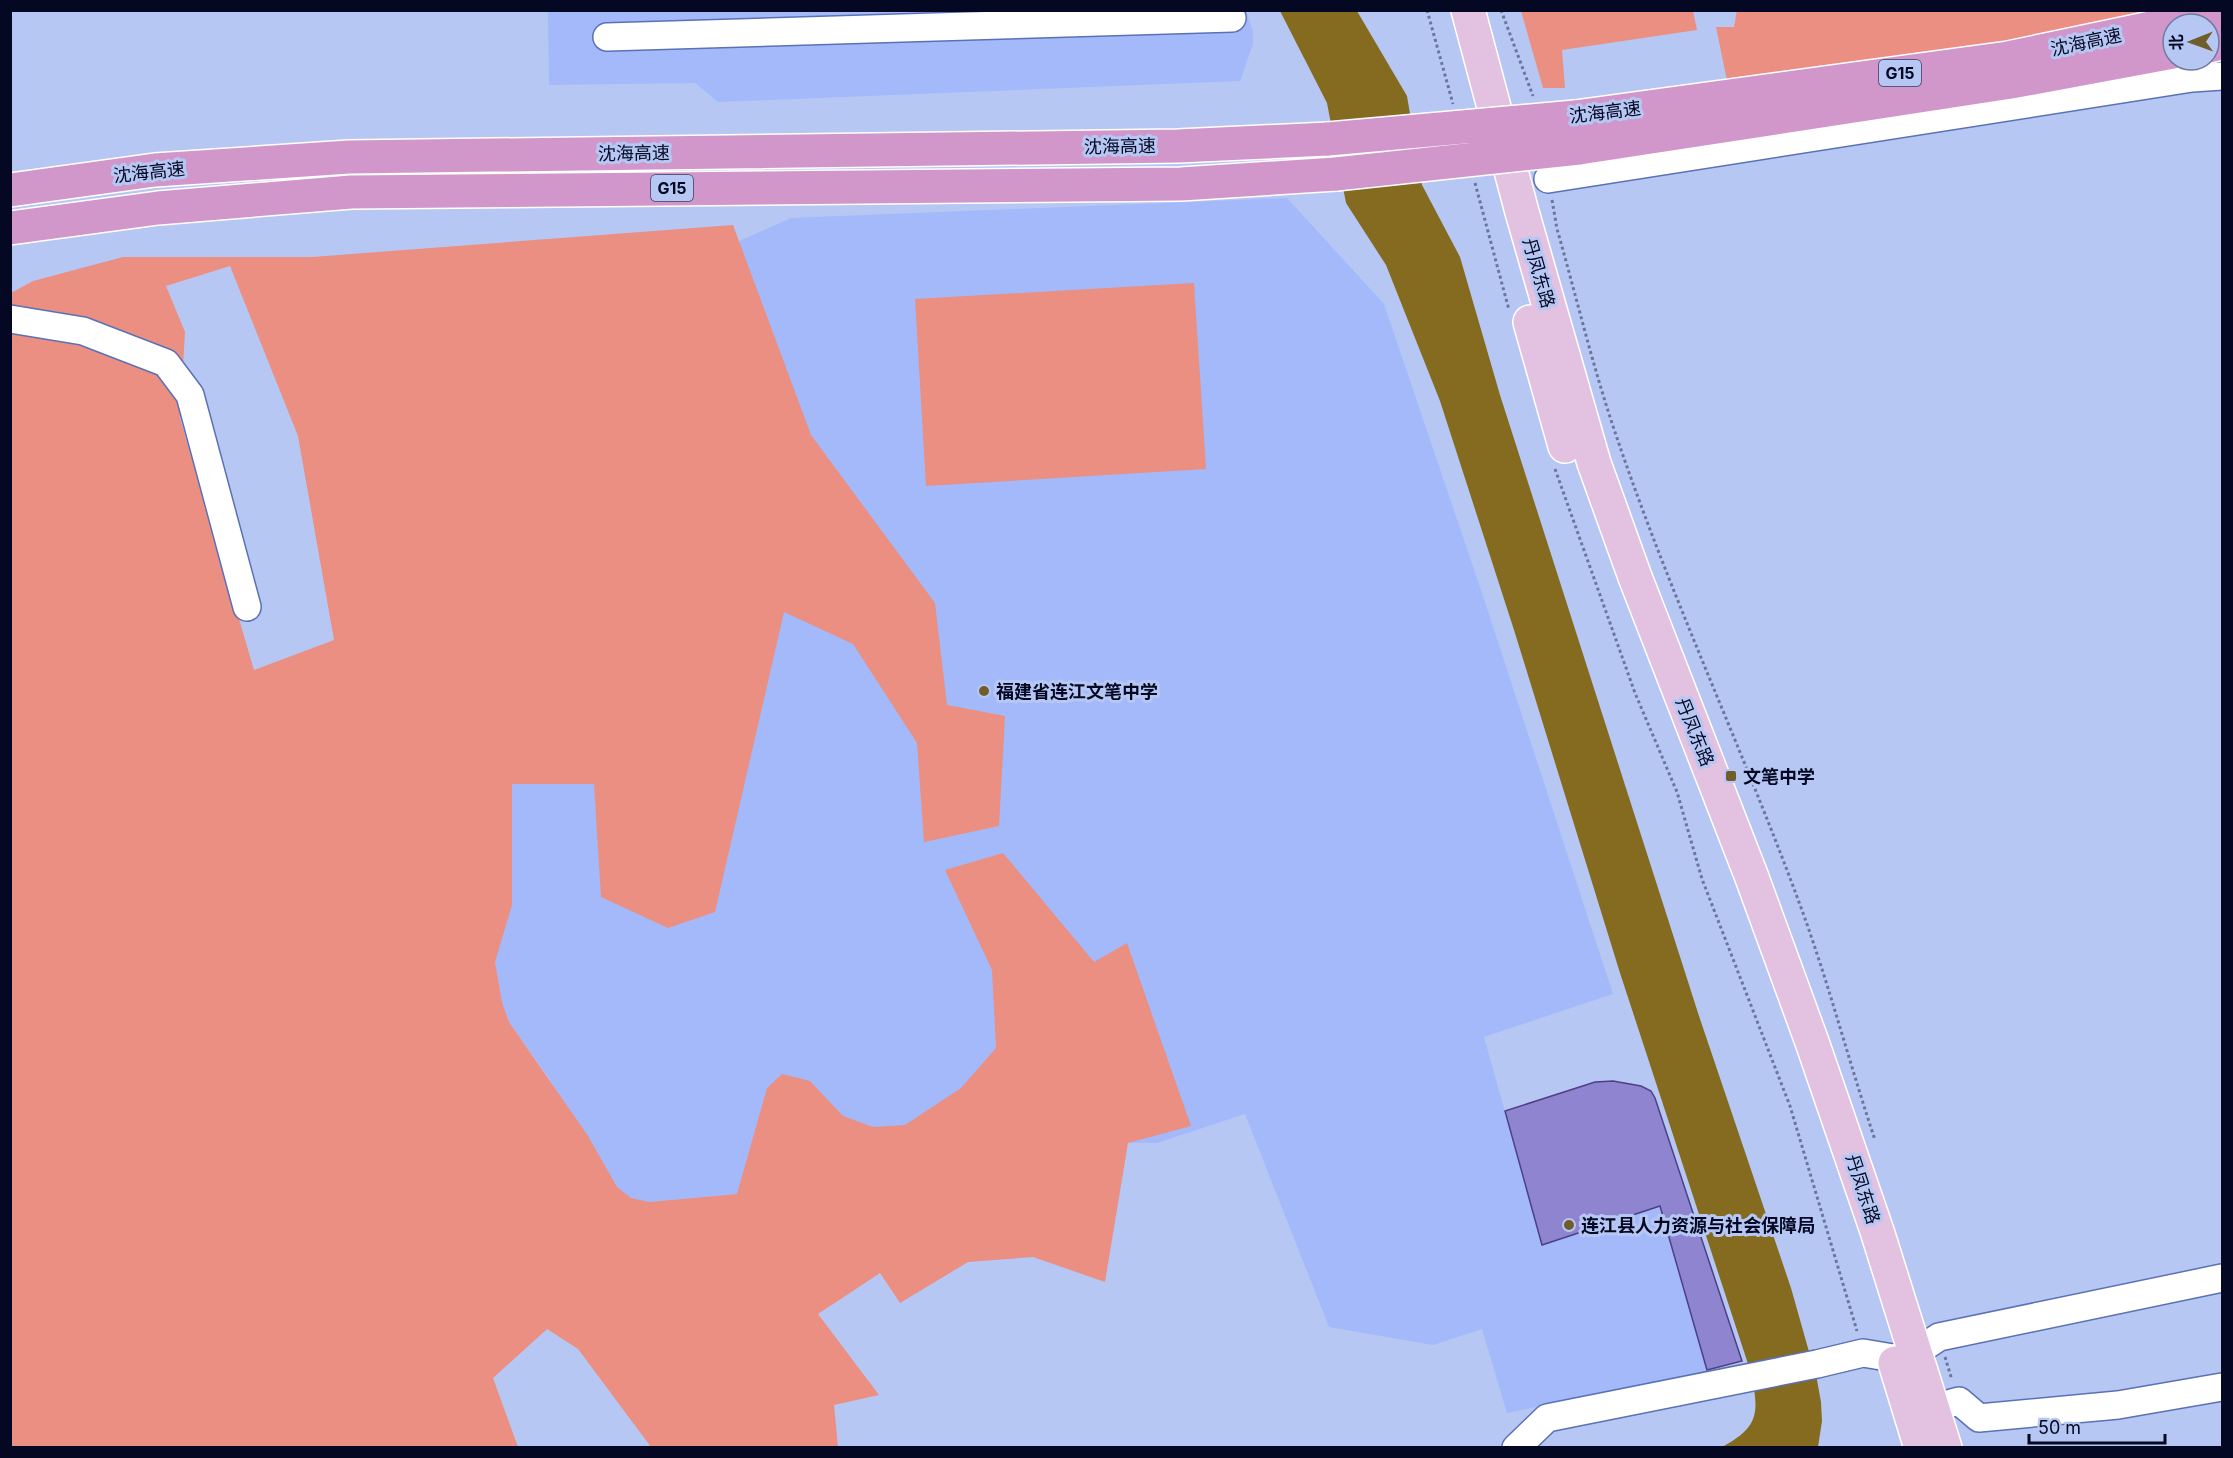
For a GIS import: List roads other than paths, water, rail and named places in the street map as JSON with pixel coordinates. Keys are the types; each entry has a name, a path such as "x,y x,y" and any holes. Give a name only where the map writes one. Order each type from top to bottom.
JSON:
{"highway":[{"name":"沈海高速","path":"10,190 155,170 349,157 1178,146 1328,139 1575,117 2008,58 2223,13"},
{"name":"沈海高速","path":"10,228 158,208 351,192 1181,184 1336,174 1579,148 2011,81 2161,54"}],"main road":[{"name":"丹凤东路","path":"1446,10 1548,390 1572,467 1615,585 1749,926 1903,1350 1946,1405 1945,1448"},
{"name":"丹凤东路","path":"1468,10 1594,463 1635,577 1784,964 1853,1160 1903,1350 1921,1448"}],"street":[{"path":"607,37 793,21 1232,18"},
{"path":"1548,178 2192,78 2223,76"},
{"path":"10,319 83,331 166,363 190,395 247,606"},
{"path":"1516,1448 1547,1418 1817,1364 1903,1350 2223,1278"},
{"path":"1946,1405 1979,1418 2118,1405 2223,1387"}],"place":[{"name":"福建省连江文笔中学","path":"984,691"},
{"name":"文笔中学","path":"1731,776"},
{"name":"连江县人力资源与社会保障局","path":"1569,1225"}]}
